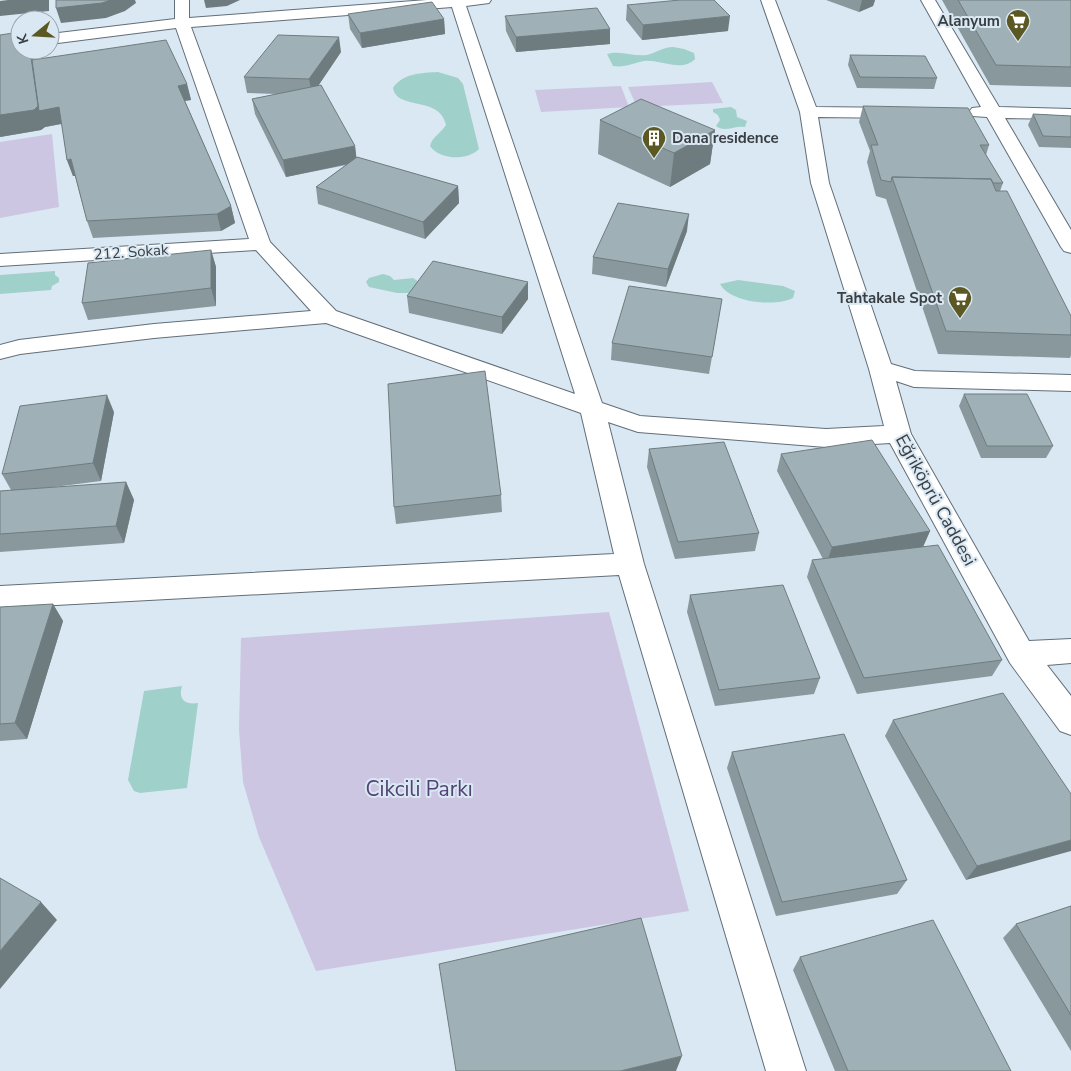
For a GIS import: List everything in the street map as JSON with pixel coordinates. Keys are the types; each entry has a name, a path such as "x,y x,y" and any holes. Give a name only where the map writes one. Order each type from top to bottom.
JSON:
{"street":[{"path":"182,0 182,23 261,244 328,316"},
{"name":"Eğriköprü Caddesi","path":"768,0 809,112 820,183 881,369 898,434 1022,654 1071,721"},
{"path":"928,0 1071,247"},
{"path":"60,39 182,23 471,1 592,408 630,564 786,1071"},
{"path":"809,112 836,114 914,113"},
{"path":"963,112 1071,114"},
{"name":"212. Sokak","path":"0,260 261,244"},
{"path":"0,352 19,347 154,331 328,316 638,424 826,438 898,434"},
{"path":"881,369 914,379 1071,383"},
{"path":"0,597 630,564"},
{"path":"1022,654 1071,651"}],"green space":[{"path":"712,82 723,103 637,107 628,87"},
{"path":"621,86 629,107 541,112 535,90"},
{"path":"52,134 59,207 0,218 0,142"},
{"name":"Cikcili Parkı","path":"609,612 689,911 316,971 259,837 243,782 239,730 241,638"}],"shaded area":[{"path":"673,47 694,53 695,59 684,65 644,61 625,66 613,66 607,54 647,55"},
{"path":"438,72 458,78 463,84 479,149 468,156 447,156 434,151 430,146 431,143 446,125 442,116 428,106 402,99 396,95 393,88 402,79 407,77"},
{"path":"731,107 736,110 737,117 747,121 745,127 723,129 716,126 720,120 718,115 713,112 713,109"},
{"path":"55,271 59,282 52,286 51,290 0,294 0,275"},
{"path":"383,274 390,276 394,280 413,278 419,282 411,293 397,293 369,287 366,282 369,278"},
{"path":"738,280 783,286 795,291 793,298 785,301 754,302 733,295 720,284"},
{"path":"182,686 182,698 189,703 198,703 187,788 140,793 134,791 128,780 144,691"}],"building":[{"path":"56,0 111,0 102,3 56,8"},
{"path":"680,0 714,0 730,16 643,25 627,5"},
{"name":"Alanyum","path":"958,0 1071,0 1071,67 996,65"},
{"path":"432,2 444,19 360,33 348,14"},
{"path":"597,8 610,29 516,37 505,16"},
{"path":"10,34 10,60 31,60 38,106 34,110 0,115 0,35"},
{"path":"278,35 339,37 309,79 244,77"},
{"path":"166,40 187,84 178,86 231,206 217,214 87,221 71,159 67,160 59,107 39,111 32,60 60,60 60,56"},
{"path":"850,55 925,56 937,78 860,77"},
{"path":"321,85 355,146 283,160 252,99"},
{"path":"641,99 715,130 674,153 600,120"},
{"path":"863,106 968,108 989,145 980,145 1003,183 993,183 991,179 892,177 891,182 881,180 871,145 878,145"},
{"path":"1033,114 1071,116 1071,137 1043,136"},
{"path":"357,157 458,186 423,222 316,187"},
{"path":"892,177 991,179 996,191 1007,191 1071,316 1071,335 946,331"},
{"path":"618,203 689,214 668,269 593,257"},
{"path":"211,250 211,288 82,303 88,263"},
{"path":"433,261 528,282 502,317 407,296"},
{"path":"629,286 722,299 712,357 612,343"},
{"path":"485,371 501,495 394,507 388,384"},
{"path":"964,394 1027,394 1053,446 987,446"},
{"path":"107,395 93,463 2,474 20,406"},
{"path":"872,440 930,531 832,547 781,454"},
{"path":"724,442 759,533 678,542 649,449"},
{"path":"126,482 116,526 0,534 0,491"},
{"path":"938,545 1002,660 864,678 812,560"},
{"path":"783,585 820,678 719,690 690,595"},
{"path":"53,604 15,723 0,724 0,607"},
{"path":"1003,693 1071,794 1071,840 977,866 893,720"},
{"path":"844,734 907,880 782,902 732,752"},
{"path":"0,878 41,902 0,951"},
{"path":"1071,906 1071,1015 1016,924"},
{"path":"641,918 682,1056 620,1071 456,1071 439,964"},
{"path":"933,920 1011,1071 848,1071 800,957"}],"place":[{"name":"Alanyum","path":"1018,42"},
{"name":"Dana residence","path":"654,159"},
{"name":"Tahtakale Spot","path":"960,319"}]}
